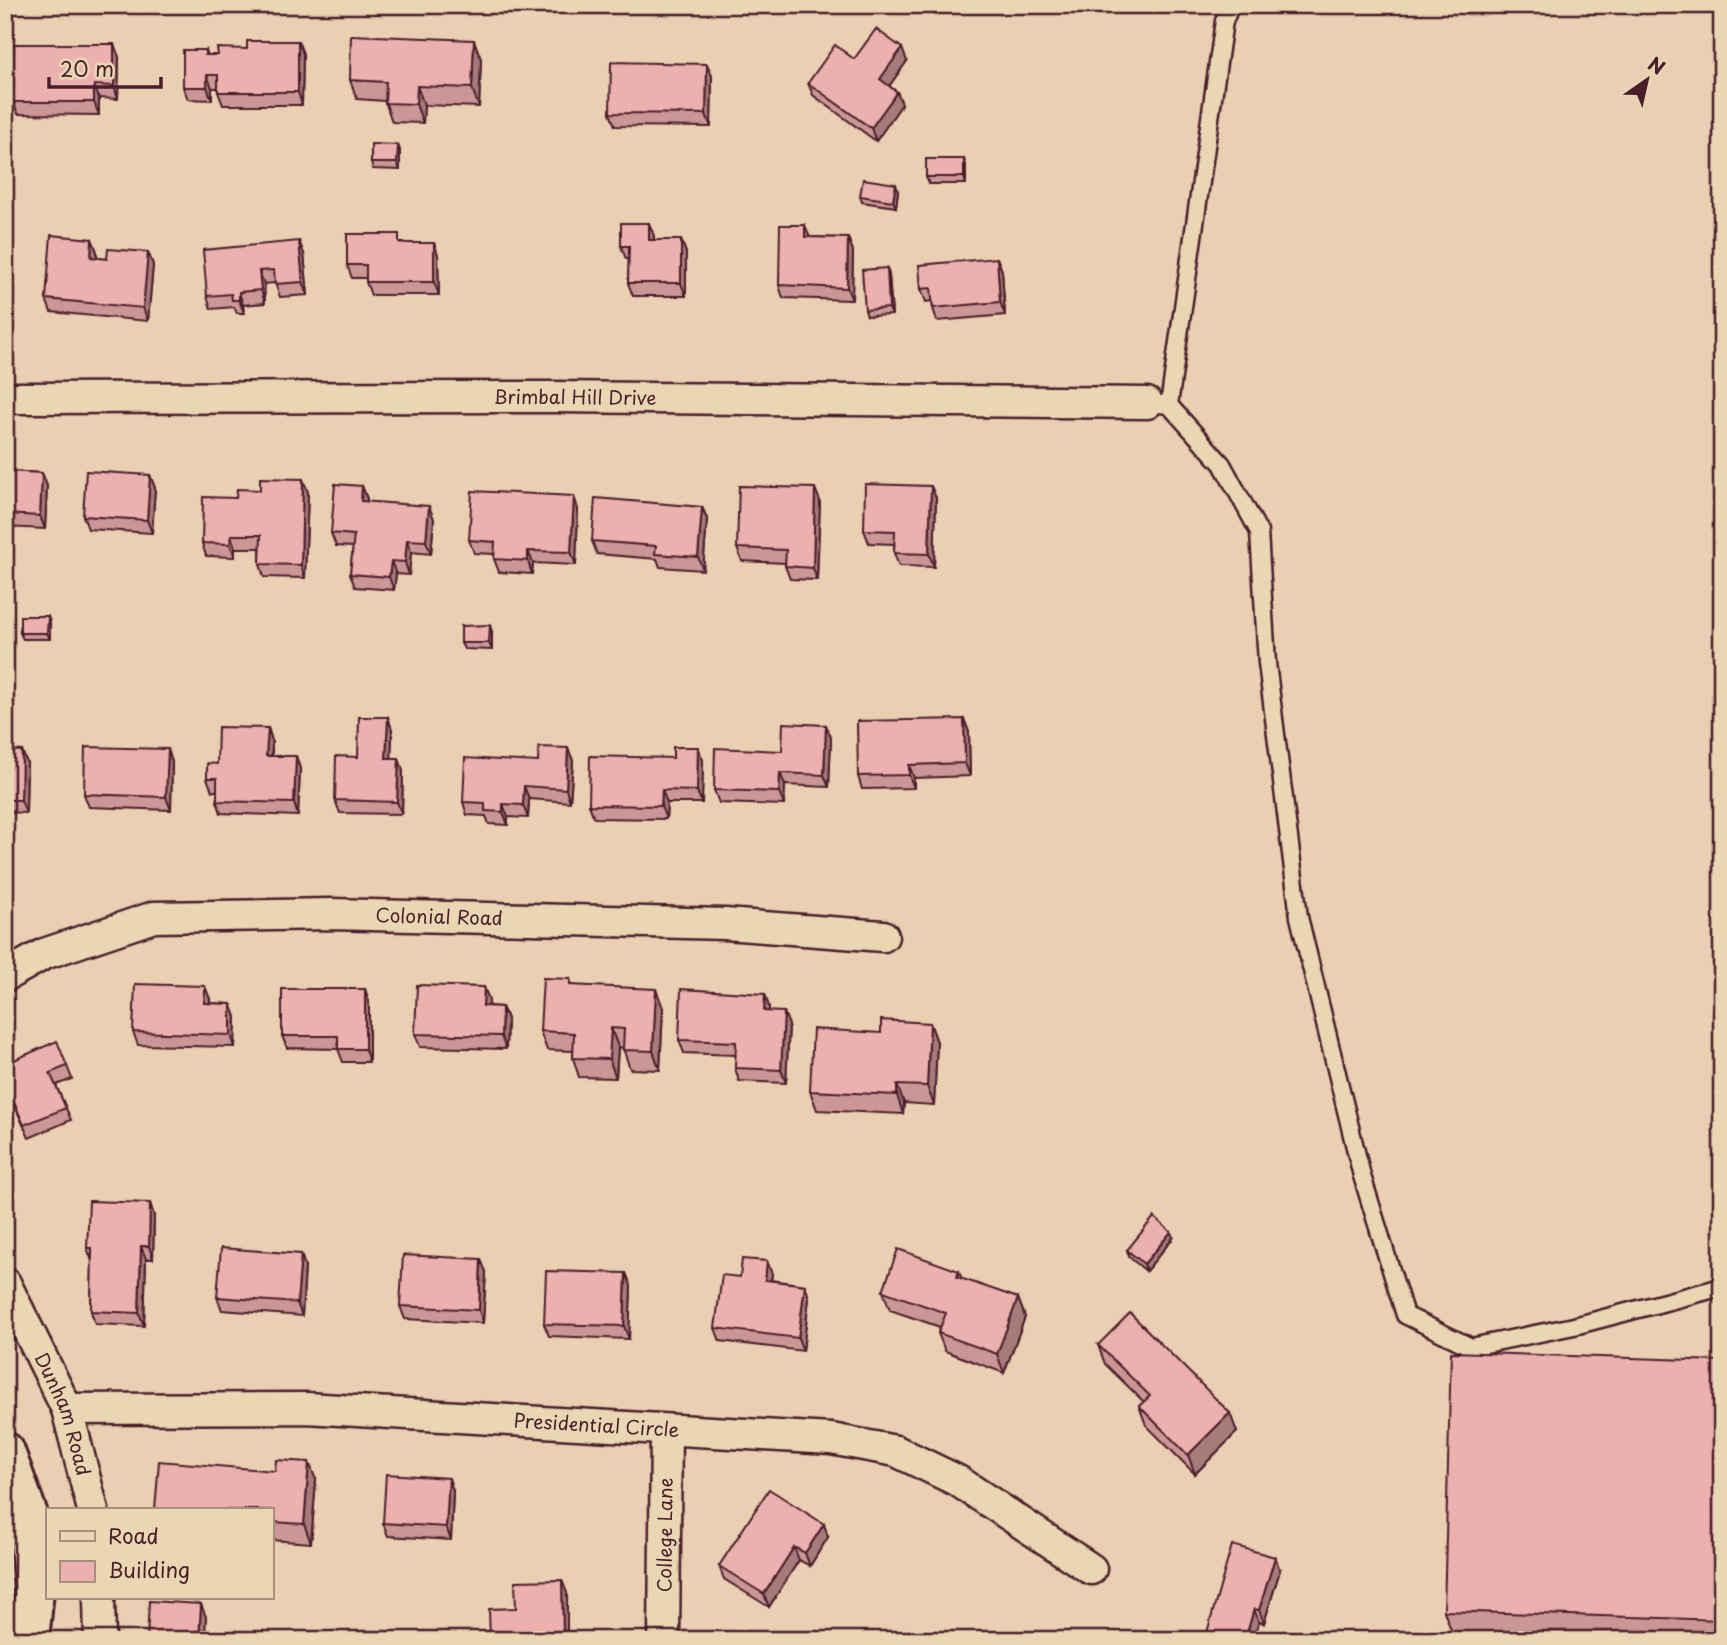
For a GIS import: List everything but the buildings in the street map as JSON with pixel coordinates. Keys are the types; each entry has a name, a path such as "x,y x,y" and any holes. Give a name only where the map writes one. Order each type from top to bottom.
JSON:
{"highway":[{"path":"5,1452 28,1515 34,1591 29,1640"}],"street":[{"name":"Brimbal Hill Drive","path":"5,398 566,397 1158,404"},
{"name":"Colonial Road","path":"5,976 44,954 155,917 331,914 724,923 883,936"},
{"name":"Dunham Road","path":"5,1283 67,1409 92,1508"},
{"name":"Presidential Circle","path":"67,1409 306,1408 831,1439 896,1451 958,1481 1091,1569"},
{"name":"College Lane","path":"664,1640 666,1430"},
{"path":"99,1600 100,1640"}],"lane":[{"path":"1231,5 1224,21 1158,404 1222,464 1259,532 1267,663 1299,917 1362,1176 1405,1315 1471,1347 1574,1326 1722,1287"}]}
